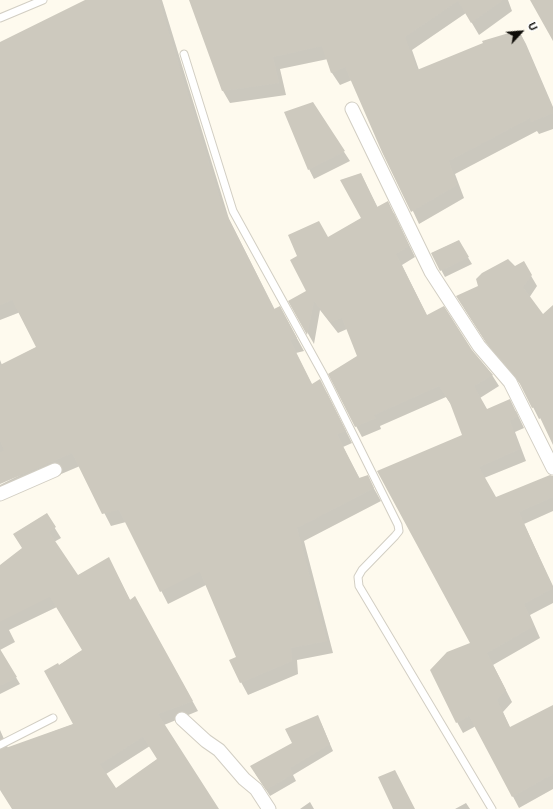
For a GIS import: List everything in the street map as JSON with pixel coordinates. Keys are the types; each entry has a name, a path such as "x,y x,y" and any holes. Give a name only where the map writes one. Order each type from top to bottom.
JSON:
{"street":[{"path":"352,109 431,272 479,346 510,382 553,468"},
{"path":"0,494 55,470"},
{"path":"182,719 206,741 219,750 244,779 256,789 269,809"}],"lane":[{"path":"0,18 43,0"},
{"path":"184,54 233,211 324,376 398,525 399,531 395,536 362,570 358,577 359,586 492,809"},
{"path":"0,745 53,718"}],"building":[{"path":"85,0 159,0 222,205 274,309 280,306 297,338 290,340 312,384 320,379 346,431 337,434 359,478 368,475 374,488 297,528 327,641 291,648 292,661 240,683 229,660 236,657 200,572 160,592 119,510 102,514 72,453 0,484 0,452 4,450 0,441 0,365 36,347 12,300 0,305 0,42"},
{"path":"189,0 503,0 471,23 458,1 405,37 417,70 483,43 482,41 519,30 553,109 553,113 531,122 530,118 449,161 457,185 411,212 382,152 345,67 331,73 322,46 273,57 279,83 222,91"},
{"path":"530,0 553,0 553,41"},
{"path":"313,102 345,151 308,170 284,112"},
{"path":"361,173 377,207 388,201 409,246 396,254 427,315 444,306 472,350 493,375 474,386 487,409 510,399 518,416 510,421 520,449 479,467 496,497 550,475 553,476 553,497 519,512 553,588 524,604 534,626 487,653 506,690 497,700 510,727 553,705 553,774 512,797 469,716 456,723 430,670 447,652 470,643 377,471 462,435 450,403 439,386 374,415 376,418 355,427 328,374 357,356 342,318 330,322 314,301 307,335 288,301 306,291 290,260 297,256 288,235 319,221 328,237 361,218 340,180"},
{"path":"459,240 469,257 440,271 431,253"},
{"path":"508,259 515,266 524,261 532,275 523,287 543,314 553,305 553,445 535,407 532,408 517,378 485,341 456,296 478,286 476,279 482,273"},
{"path":"47,513 56,527 49,532 78,575 109,557 130,600 135,596 193,701 158,714 219,809 12,809 0,790 0,750 73,724 44,671 58,663 59,665 82,650 50,597 0,622 0,565 22,548 13,534","holes":["143,737 157,759 116,788 100,764"]},
{"path":"0,649 17,677 0,686"},
{"path":"318,715 330,744 290,768 293,774 266,790 250,766 292,743 285,729"},
{"path":"395,770 415,809 393,809 378,777"}]}
